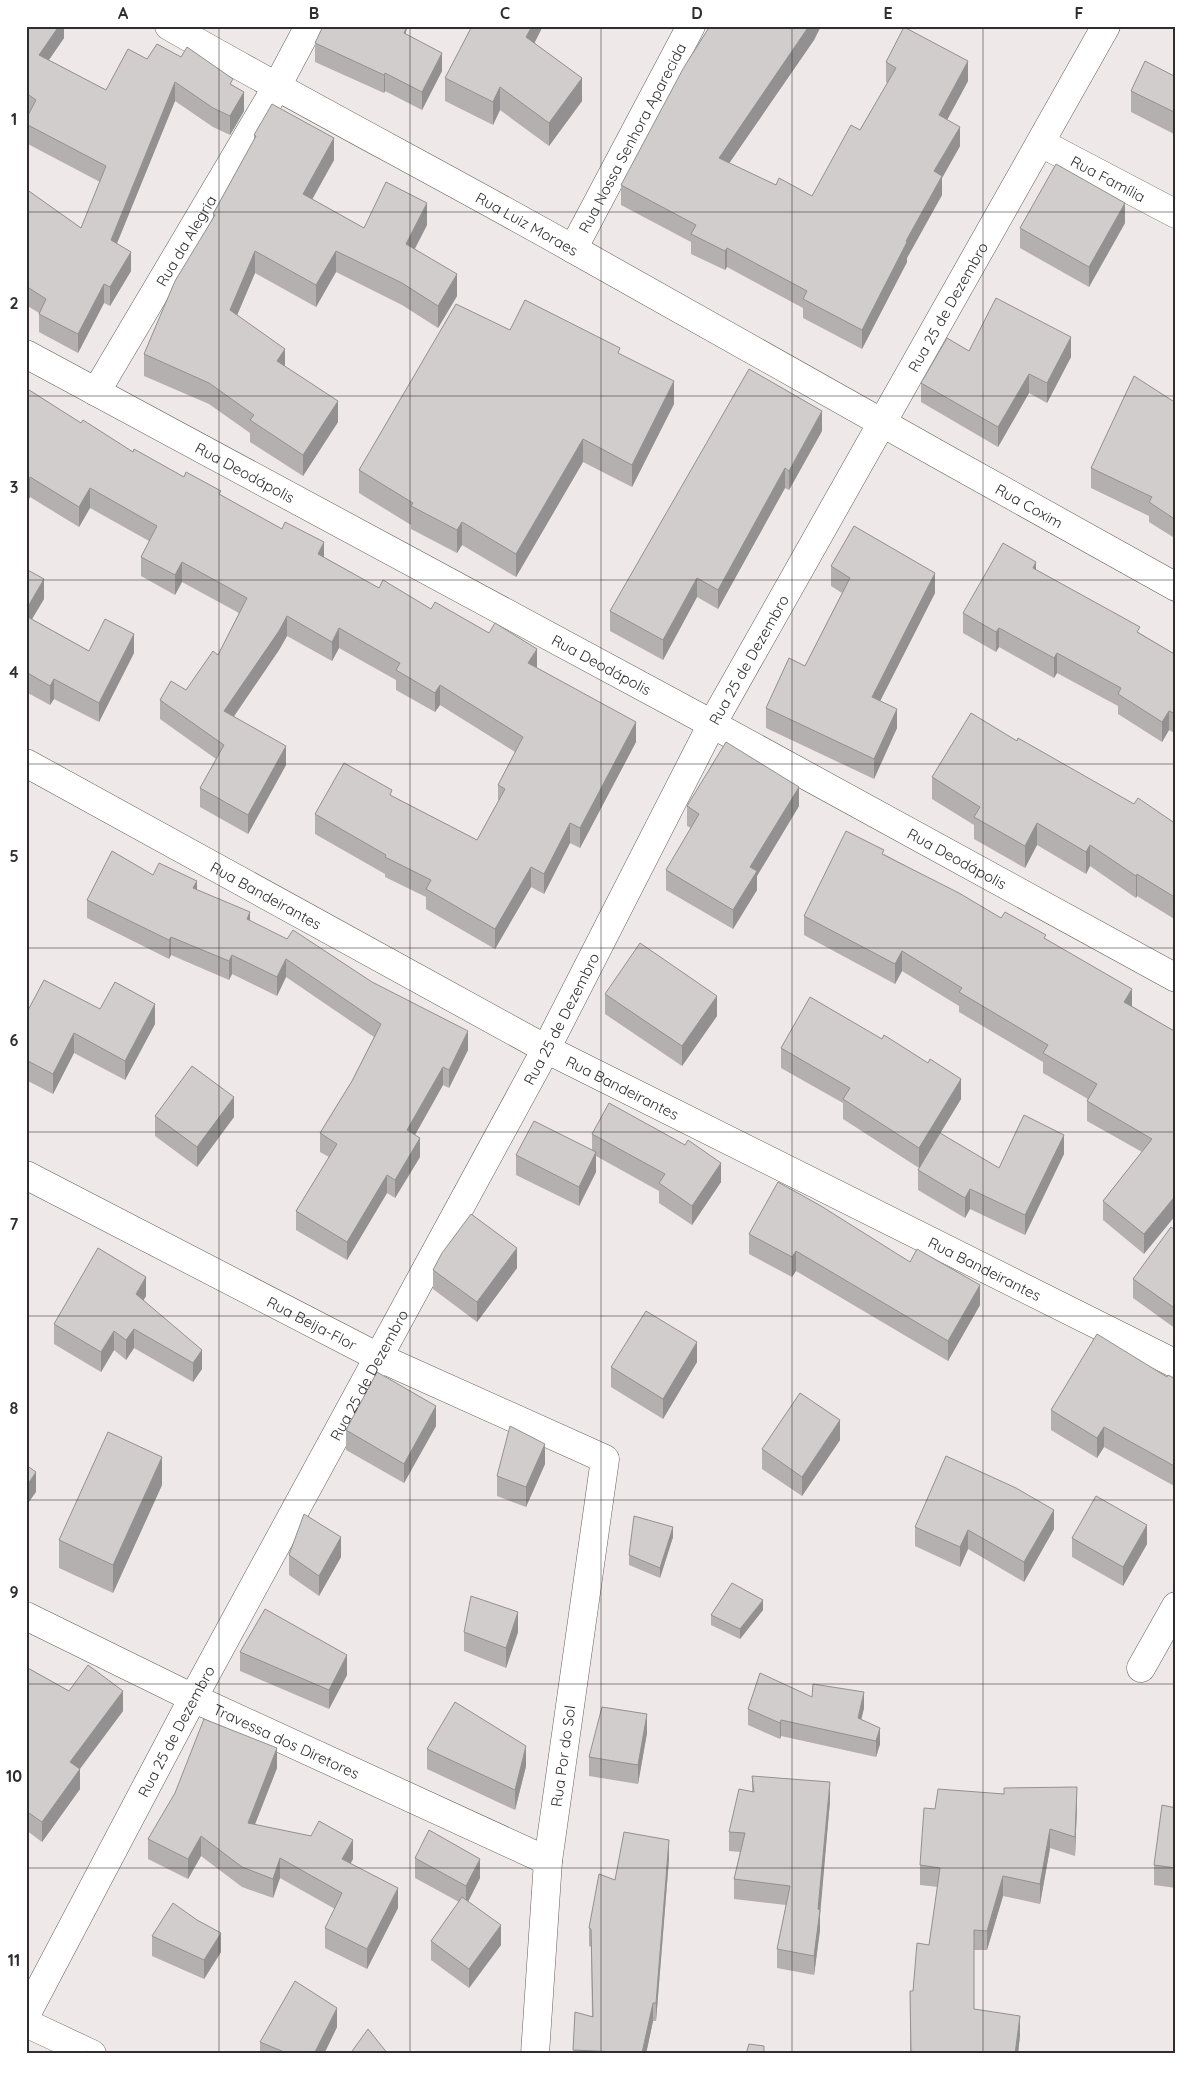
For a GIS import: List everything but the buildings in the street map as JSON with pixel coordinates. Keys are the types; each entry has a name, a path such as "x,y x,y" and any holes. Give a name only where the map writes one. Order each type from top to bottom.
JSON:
{"street":[{"name":"Rua Luiz Moraes","path":"169,26 276,88 573,249 882,425"},
{"name":"Rua da Alegria","path":"96,392 276,88 309,26"},
{"name":"Rua Nossa Senhora Aparecida","path":"573,249 691,26"},
{"name":"Rua 25 de Dezembro","path":"26,2015 193,1698 546,1049 712,724 1106,26"},
{"name":"Rua Família","path":"1041,142 1176,214"},
{"name":"Rua Deodápolis","path":"26,354 712,724 1176,978"},
{"name":"Rua Coxim","path":"882,425 1176,587"},
{"name":"Rua Bandeirantes","path":"26,763 546,1049 1176,1364"},
{"name":"Rua Beija-Flor","path":"26,1175 378,1357 605,1459"},
{"name":"Rua Por do Sol","path":"536,2054 548,1861 605,1459"},
{"path":"1141,1668 1176,1606"},
{"name":"Travessa dos Diretores","path":"26,1616 193,1698 548,1861"},
{"path":"26,2023 92,2054"}]}
